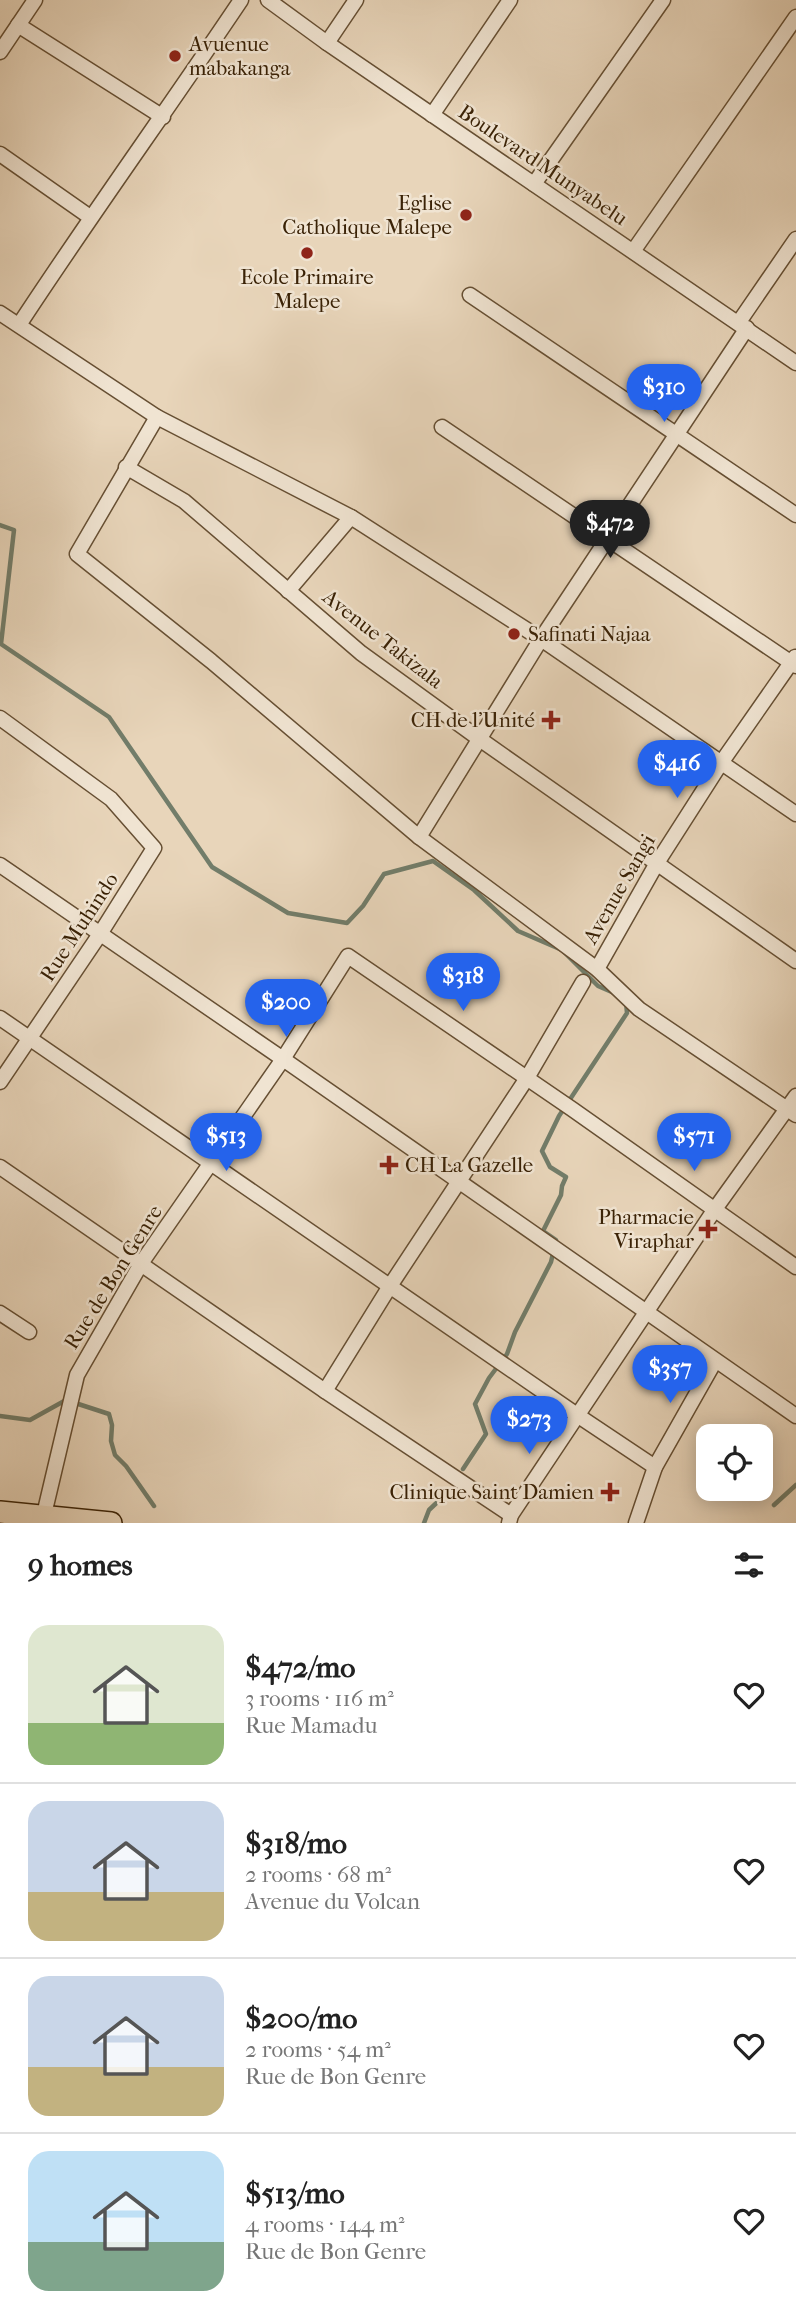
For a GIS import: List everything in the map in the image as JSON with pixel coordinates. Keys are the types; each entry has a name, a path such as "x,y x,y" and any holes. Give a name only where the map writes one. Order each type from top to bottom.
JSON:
{"highway":[{"path":"0,1512 43,1520 111,1523"}],"street":[{"path":"0,51 35,0"},
{"path":"19,325 90,217 163,117 241,0"},
{"name":"Boulevard Munyabelu","path":"268,0 796,363"},
{"path":"327,43 356,0"},
{"path":"432,115 510,0"},
{"path":"534,184 663,0"},
{"path":"634,250 796,17"},
{"path":"18,25 163,117"},
{"path":"0,154 90,217"},
{"path":"419,838 541,639 678,434 796,239"},
{"path":"470,295 796,515"},
{"path":"0,313 157,417 351,517 541,639 796,814"},
{"path":"157,417 77,554 211,661 419,838 597,969 639,1009 791,1112"},
{"path":"442,427 795,661"},
{"name":"Avenue Takizala","path":"126,467 184,501 360,653 796,961"},
{"path":"288,591 351,517"},
{"name":"Avenue Sangi","path":"597,969 657,863 721,763 795,661"},
{"name":"Rue Muhindo","path":"0,718 111,799 154,848 100,934 0,1082"},
{"path":"0,865 796,1416"},
{"name":"Rue de Bon Genre","path":"43,1520 77,1375 142,1262 283,1059 348,956 527,1078"},
{"path":"325,1391 390,1286 527,1078 583,982"},
{"path":"0,1018 576,1415 655,1466"},
{"path":"527,1078 796,1267"},
{"path":"0,1167 142,1262 510,1519 576,1415 715,1209 791,1112 796,1096"},
{"path":"0,1313 29,1332"},
{"path":"636,1523 655,1466 715,1361"}],"waterway":[{"path":"0,525 14,530 1,644 109,717 212,867 288,913 347,923 363,906 384,874 433,861 474,890 518,931 562,950 598,986 614,993"},
{"path":"463,1469 486,1434 475,1404 489,1378 507,1354 515,1332 551,1262 556,1240 543,1231 561,1195 566,1177 550,1167 542,1151 559,1116 627,1013 626,1002"},
{"path":"0,1416 30,1420 66,1400 109,1414 115,1455 154,1506"},
{"path":"774,1505 796,1485"},
{"path":"424,1523 429,1510 448,1492"}],"place":[{"name":"Avuenue mabakanga","path":"175,56"},
{"name":"Eglise Catholique Malepe","path":"466,215"},
{"name":"Ecole Primaire Malepe","path":"307,253"},
{"name":"Safinati Najaa","path":"514,634"},
{"name":"CH de l'Unité","path":"551,720"},
{"name":"CH La Gazelle","path":"389,1165"},
{"name":"Pharmacie Viraphar","path":"708,1229"},
{"name":"Clinique Saint Damien","path":"610,1492"}]}
